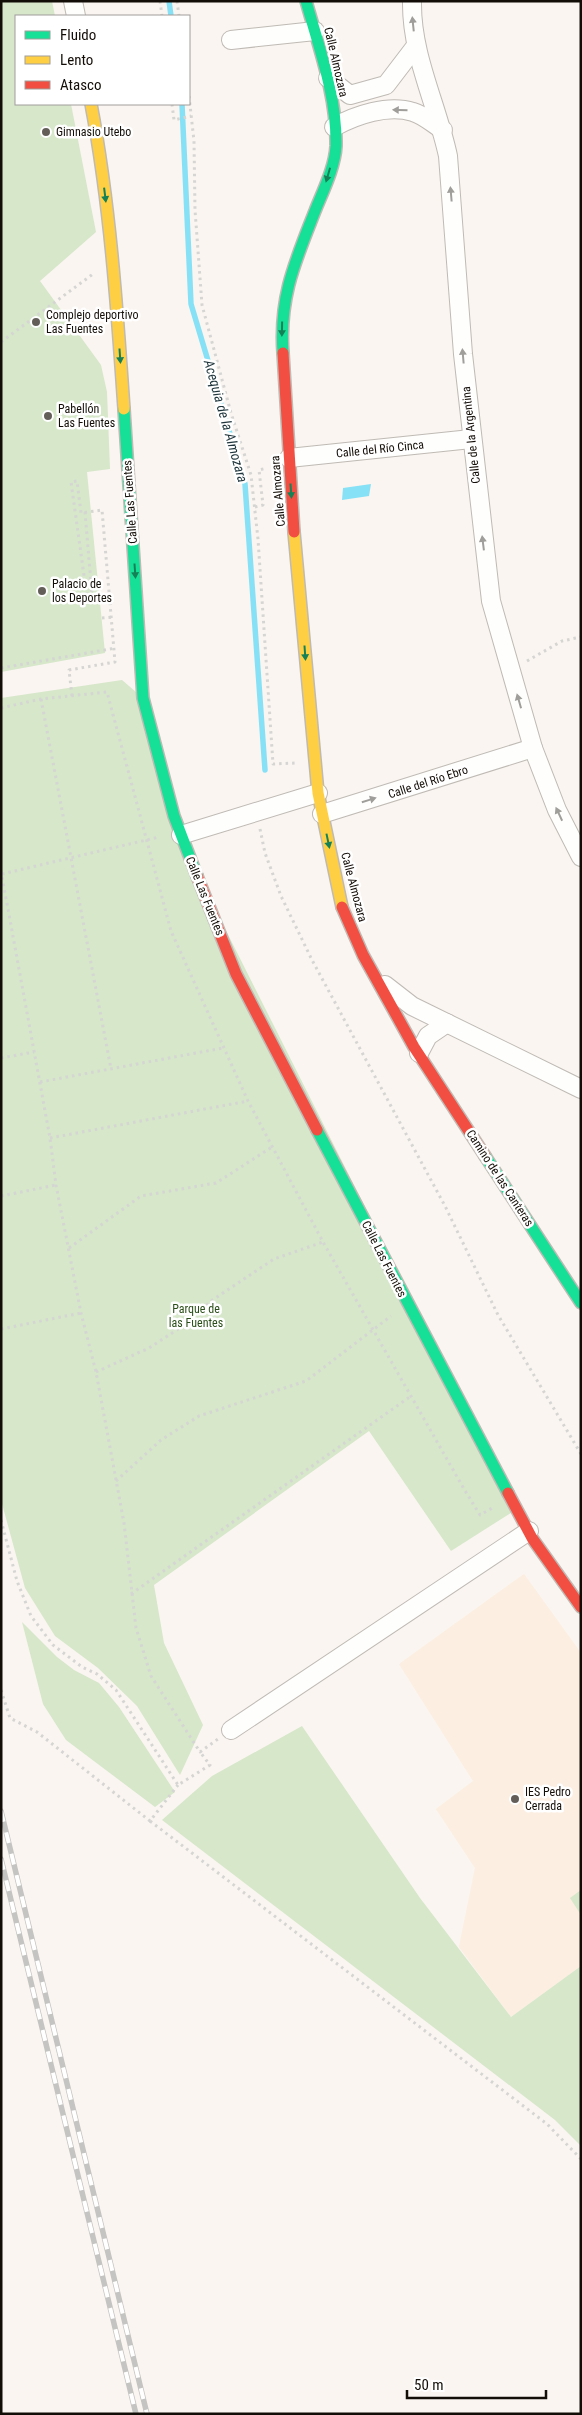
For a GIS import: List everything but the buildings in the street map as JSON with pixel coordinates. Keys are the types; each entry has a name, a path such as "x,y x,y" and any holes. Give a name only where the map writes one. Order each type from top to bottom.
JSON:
{"street":[{"path":"73,1 76,15"},
{"name":"Calle Almozara","path":"306,1 328,78 336,147 326,184 292,271 281,326 289,458 318,793 341,903 363,955 378,979"},
{"name":"Calle de la Argentina","path":"412,1 415,47 443,130 448,156 471,439 490,601 533,748 557,810 581,857"},
{"path":"231,40 315,31"},
{"path":"328,78 350,94 386,85 415,47"},
{"name":"Calle Las Fuentes","path":"92,105 99,146 112,259 143,698 181,836 236,974 407,1304 528,1531 581,1607"},
{"path":"334,127 363,115 395,110 415,112 443,130"},
{"name":"Calle del Río Cinca","path":"289,458 471,439"},
{"name":"Calle del Río Ebro","path":"322,814 533,748"},
{"path":"181,836 318,793"},
{"path":"378,979 405,1001 428,1014 581,1089"},
{"name":"Camino de las Canteras","path":"378,979 419,1053 581,1303"},
{"path":"408,1035 414,1023 428,1014"},
{"path":"419,1053 428,1036 447,1023"},
{"path":"231,1730 528,1531"}],"path":[{"path":"160,1 162,15"},
{"path":"177,1 179,15"},
{"path":"172,105 174,120 191,116"},
{"path":"190,105 202,305 231,413 251,474 273,764 296,763"},
{"path":"1,342 112,259"},
{"path":"255,507 263,505 259,470 267,468"},
{"path":"72,696 69,670 115,662 113,617 102,510 85,512 81,513 76,481 71,482 86,597 92,595 85,512"},
{"path":"102,618 118,616"},
{"path":"510,668 562,641 581,636"},
{"path":"1,668 120,648"},
{"path":"1,708 40,700 107,692 171,931 223,1048 248,1101 323,1242 374,1328 464,1489"},
{"path":"40,700 111,1069"},
{"path":"259,826 265,853 282,896 312,960 445,1206 498,1315 581,1454"},
{"path":"147,839 72,859 2,872 50,1138 56,1185 81,1312 96,1372 124,1522 136,1628 151,1676 210,1765 178,1785 150,1821"},
{"path":"40,1082 223,1048"},
{"path":"1,1058 34,1052"},
{"path":"50,1138 248,1101"},
{"path":"69,1248 141,1196 216,1183 272,1147"},
{"path":"1,1196 56,1185"},
{"path":"96,1372 149,1348 165,1338 189,1322 211,1301 274,1259 323,1242"},
{"path":"116,1481 162,1440 199,1416 306,1381 337,1360 374,1328 407,1304"},
{"path":"1,1329 81,1312"},
{"path":"131,1594 411,1396"},
{"path":"1,1520 17,1581 31,1616 53,1645 82,1667 97,1674 116,1690 178,1785"},
{"path":"1,1690 10,1718 37,1732 150,1821 547,2124 581,2159"},
{"path":"200,1752 231,1730"}],"shaded area":[{"name":"IES Pedro Cerrada","path":"524,1574 581,1653 581,1966 511,2017 459,1947 475,1868 436,1809 473,1781 399,1664"}],"green space":[{"name":"Complejo deportivo Las Fuentes","path":"1,1 52,1 55,15 15,15 15,105 71,105 96,232 40,281 101,365 107,392 110,469 87,472 105,653 1,672"},
{"name":"Parque de las Fuentes","path":"122,680 143,698 187,853 517,1509 451,1551 369,1431 154,1585 164,1643 203,1725 180,1775 137,1706 98,1668 55,1636 25,1588 1,1500 1,698"},
{"path":"22,1622 57,1657 74,1670 99,1683 119,1707 175,1792 155,1807 66,1740 43,1704"},
{"path":"302,1726 420,1898 511,2017 581,1966 581,2146 555,2120 162,1820 212,1776"},
{"path":"581,1890 581,1915 570,1898"}],"water":[{"path":"371,484 369,496 342,500 343,488"}],"waterway":[{"name":"Acequia de la Almozara","path":"169,1 171,15"},
{"name":"Acequia de la Almozara","path":"182,105 191,304 245,484 265,770"}],"railway":[{"path":"1,1811 147,2414"},
{"path":"1,1859 136,2414"}],"traffic: fast":[{"path":"283,353 282,333 290,280 331,171 336,146 334,109 306,1"},
{"path":"124,409 143,698 174,816 197,876"},
{"path":"317,1130 508,1493"},
{"path":"485,1156 581,1303"}],"traffic: slow":[{"path":"91,105 108,218 124,409"},
{"path":"294,532 318,793 342,907"}],"traffic: jam":[{"path":"283,353 294,532"},
{"path":"197,876 236,974 317,1130"},
{"path":"342,907 363,955 414,1047 485,1156"},
{"path":"508,1493 532,1538 581,1607"}],"place":[{"name":"Gimnasio Utebo","path":"46,132"},
{"name":"Complejo deportivo Las Fuentes","path":"36,322"},
{"name":"Pabellón Las Fuentes","path":"48,416"},
{"name":"Palacio de los Deportes","path":"42,591"},
{"name":"IES Pedro Cerrada","path":"515,1799"}]}
